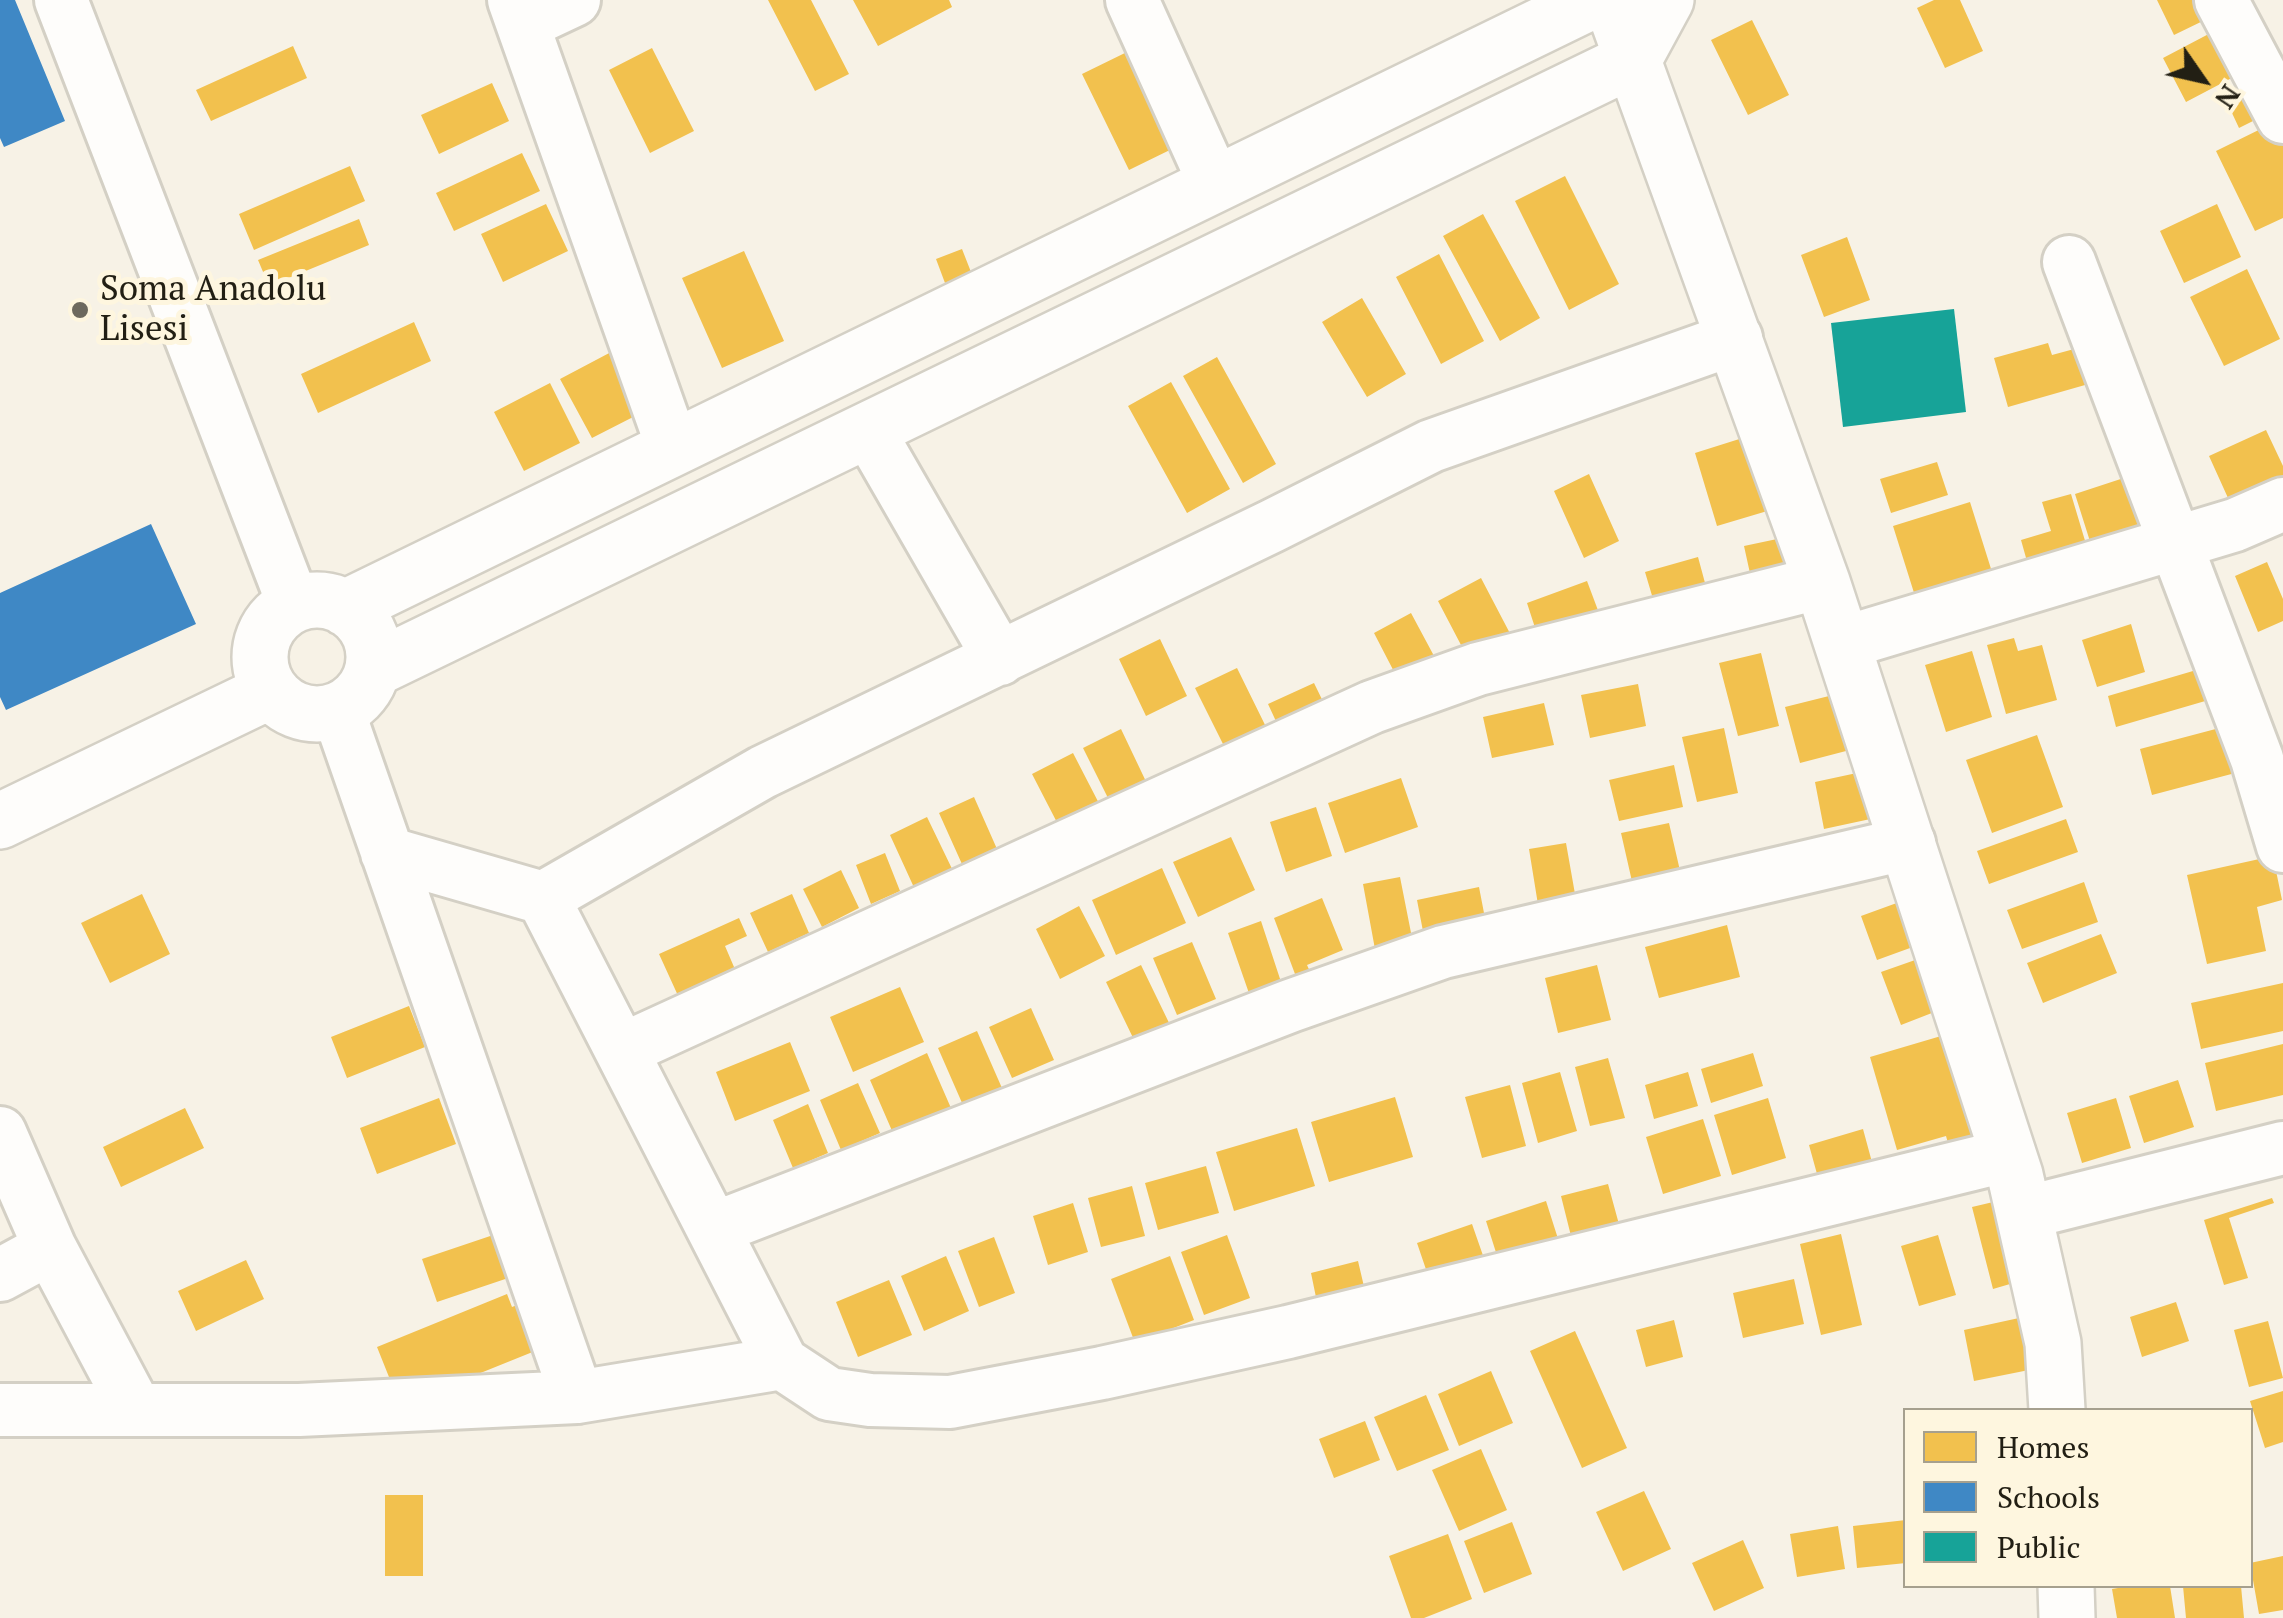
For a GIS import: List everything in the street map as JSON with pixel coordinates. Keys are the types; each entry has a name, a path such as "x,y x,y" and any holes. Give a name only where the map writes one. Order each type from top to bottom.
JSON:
{"main road":[{"path":"320,606 358,616 369,632 374,669 354,701 338,711 319,715 300,713 283,705 261,674 263,637 273,620 320,606 673,448 1594,0"},
{"path":"1611,0 1822,582 2009,1155 2053,1343 2057,1408"},
{"path":"374,669 1634,59 1666,0"},
{"path":"0,821 270,691"},
{"path":"2066,1588 2067,1618"}],"street":[{"path":"60,0 320,606"},
{"path":"574,0 518,12 673,448"},
{"path":"1132,0 1215,184"},
{"path":"2221,0 2283,116"},
{"path":"2069,262 2258,760 2283,846"},
{"path":"388,853 543,898 763,772 1431,446 1736,338"},
{"path":"868,430 1000,659"},
{"path":"1842,643 2236,525 2283,504"},
{"path":"622,1050 1372,707 1478,669 1822,582"},
{"path":"338,711 577,1397"},
{"path":"713,1229 1290,1006 1443,952 1909,843"},
{"path":"543,898 782,1364 830,1394 870,1400 950,1402 1288,1332 2009,1155"},
{"path":"0,1133 50,1248 135,1408"},
{"path":"2024,1213 2283,1148"},
{"path":"0,1275 50,1248"},
{"path":"0,1410 299,1410 577,1397 782,1364"}],"building: Homes":[{"path":"768,0 811,0 849,74 815,91"},
{"path":"853,0 949,0 952,7 878,46"},
{"path":"1934,0 1960,0 1983,51 1945,68 1917,8"},
{"path":"2157,0 2200,0 2209,18 2174,35"},
{"path":"1752,20 1789,95 1748,115 1711,40"},
{"path":"2222,27 2245,71 2186,102 2163,58"},
{"path":"293,46 307,78 211,121 196,90"},
{"path":"652,48 694,131 650,153 609,70"},
{"path":"1129,51 1176,147 1129,170 1082,74"},
{"path":"2262,79 2277,109 2239,128 2225,98"},
{"path":"492,83 509,121 439,154 421,115"},
{"path":"2283,118 2283,218 2255,231 2216,151"},
{"path":"522,153 540,191 454,231 436,193"},
{"path":"350,166 365,201 254,250 239,214"},
{"path":"1565,176 1619,284 1569,310 1515,201"},
{"path":"546,204 568,251 503,282 481,234"},
{"path":"2217,204 2241,257 2184,283 2160,231"},
{"path":"1483,214 1540,318 1500,341 1443,236"},
{"path":"359,219 369,245 269,286 258,260"},
{"path":"1847,237 1870,300 1824,317 1801,255"},
{"path":"962,249 971,272 945,283 936,259"},
{"path":"744,251 784,341 722,368 682,278"},
{"path":"1439,254 1484,341 1441,364 1396,277"},
{"path":"2247,269 2280,339 2224,366 2190,297"},
{"path":"1362,298 1406,374 1367,397 1322,322"},
{"path":"414,322 431,361 318,413 301,374"},
{"path":"2048,343 2052,355 2089,345 2099,381 2008,407 1994,358"},
{"path":"613,351 627,376 619,380 637,415 592,438 560,379"},
{"path":"1217,357 1276,464 1243,483 1183,376"},
{"path":"1171,382 1230,489 1187,513 1128,406"},
{"path":"550,383 580,443 524,471 494,412"},
{"path":"2266,430 2283,466 2283,485 2233,509 2209,456"},
{"path":"1752,435 1774,509 1717,526 1695,453"},
{"path":"1937,462 1948,495 1891,513 1880,479"},
{"path":"2142,472 2162,533 2094,554 2075,494"},
{"path":"1589,474 1619,541 1584,558 1554,491"},
{"path":"2071,494 2089,554 2030,572 2021,540 2051,531 2042,502"},
{"path":"1970,502 1992,572 1915,596 1893,526"},
{"path":"1796,535 1805,576 1753,587 1744,546"},
{"path":"1698,557 1708,594 1656,609 1645,572"},
{"path":"2267,562 2283,599 2283,621 2258,632 2235,576"},
{"path":"1481,578 1515,643 1472,666 1438,601"},
{"path":"1587,581 1602,621 1540,643 1527,603"},
{"path":"1411,613 1441,669 1403,689 1374,633"},
{"path":"2131,624 2145,672 2097,687 2082,640"},
{"path":"2014,638 2018,651 2042,645 2057,700 2006,714 1987,645"},
{"path":"1160,639 1187,696 1146,716 1119,659"},
{"path":"1972,651 1992,717 1946,732 1925,665"},
{"path":"1761,653 1779,726 1738,736 1719,663"},
{"path":"2210,666 2219,697 2116,727 2108,696"},
{"path":"1237,668 1269,733 1228,754 1195,688"},
{"path":"1314,683 1334,724 1287,745 1268,704"},
{"path":"1638,684 1646,726 1590,738 1581,695"},
{"path":"1833,695 1869,745 1800,763 1785,707"},
{"path":"1544,703 1554,745 1492,758 1483,717"},
{"path":"2227,726 2239,772 2152,795 2140,749"},
{"path":"1724,728 1738,793 1697,802 1682,737"},
{"path":"1121,729 1151,792 1114,810 1083,748"},
{"path":"2037,735 2063,807 1992,833 1966,760"},
{"path":"1073,753 1105,815 1064,836 1032,774"},
{"path":"1674,765 1683,807 1619,821 1609,780"},
{"path":"1880,768 1889,815 1824,829 1815,782"},
{"path":"1401,778 1418,827 1345,853 1328,803"},
{"path":"974,797 1001,858 966,873 939,813"},
{"path":"1316,807 1332,856 1286,872 1270,822"},
{"path":"927,817 955,875 917,894 890,835"},
{"path":"2066,819 2078,852 1989,884 1977,851"},
{"path":"1669,823 1684,888 1636,899 1621,833"},
{"path":"1231,837 1255,890 1198,917 1173,862"},
{"path":"1566,843 1578,911 1540,917 1529,849"},
{"path":"885,853 900,891 871,904 856,865"},
{"path":"2273,856 2282,900 2257,907 2266,951 2207,964 2187,875"},
{"path":"1162,868 1186,923 1116,955 1092,900"},
{"path":"841,870 859,908 822,927 803,889"},
{"path":"1400,877 1415,953 1377,960 1363,884"},
{"path":"2084,882 2098,922 2022,949 2007,910"},
{"path":"1479,887 1489,939 1427,952 1417,900"},
{"path":"142,894 170,954 110,983 81,923"},
{"path":"792,894 809,933 768,952 750,913"},
{"path":"1916,896 1932,940 1877,960 1861,916"},
{"path":"1322,898 1343,950 1307,965 1312,976 1298,982 1274,918"},
{"path":"1079,906 1105,956 1060,979 1036,929"},
{"path":"739,918 747,936 725,946 737,974 680,1000 659,954"},
{"path":"1261,921 1283,988 1251,999 1228,933"},
{"path":"1727,925 1740,977 1659,998 1645,947"},
{"path":"2101,934 2117,973 2043,1003 2027,963"},
{"path":"1192,942 1216,999 1177,1015 1153,958"},
{"path":"1918,959 1937,1011 1901,1025 1881,972"},
{"path":"1141,965 1172,1029 1137,1046 1106,982"},
{"path":"1597,965 1611,1020 1558,1033 1545,978"},
{"path":"2283,983 2283,1031 2201,1049 2191,1003"},
{"path":"900,987 924,1042 853,1072 830,1017"},
{"path":"409,1006 425,1047 347,1078 331,1037"},
{"path":"1031,1008 1054,1060 1012,1078 989,1027"},
{"path":"977,1031 1005,1095 966,1112 938,1048"},
{"path":"1958,1031 1991,1146 1952,1157 1946,1136 1897,1150 1870,1057"},
{"path":"790,1042 810,1091 735,1121 716,1072"},
{"path":"2283,1044 2283,1095 2216,1111 2205,1063"},
{"path":"927,1053 954,1115 896,1140 870,1080"},
{"path":"1753,1053 1763,1086 1711,1103 1701,1069"},
{"path":"1608,1058 1625,1118 1590,1126 1575,1067"},
{"path":"1560,1072 1577,1131 1538,1143 1522,1083"},
{"path":"1688,1072 1698,1106 1654,1119 1645,1085"},
{"path":"2178,1080 2194,1127 2144,1143 2129,1096"},
{"path":"858,1083 880,1133 841,1150 820,1100"},
{"path":"1510,1085 1526,1146 1482,1158 1465,1097"},
{"path":"1395,1097 1413,1157 1329,1182 1311,1122"},
{"path":"439,1098 456,1144 377,1174 360,1128"},
{"path":"1768,1098 1786,1158 1732,1175 1714,1115"},
{"path":"2116,1098 2131,1148 2082,1163 2067,1113"},
{"path":"808,1104 828,1153 793,1168 773,1120"},
{"path":"185,1108 204,1148 121,1187 103,1147"},
{"path":"1703,1119 1721,1176 1663,1194 1646,1137"},
{"path":"1297,1128 1315,1186 1234,1211 1216,1152"},
{"path":"1863,1129 1876,1177 1822,1192 1809,1145"},
{"path":"1206,1166 1219,1213 1158,1230 1145,1183"},
{"path":"1608,1184 1620,1228 1572,1240 1561,1196"},
{"path":"1132,1186 1145,1236 1101,1247 1088,1198"},
{"path":"2272,1198 2274,1203 2229,1218 2248,1278 2224,1285 2204,1220"},
{"path":"2006,1199 2027,1279 1993,1289 1972,1207"},
{"path":"1546,1201 1560,1245 1500,1265 1486,1221"},
{"path":"1073,1203 1088,1252 1048,1265 1033,1216"},
{"path":"1472,1224 1487,1267 1432,1287 1417,1243"},
{"path":"514,1228 529,1271 437,1302 422,1259"},
{"path":"1841,1234 1862,1325 1821,1335 1800,1244"},
{"path":"1227,1235 1250,1298 1204,1315 1181,1252"},
{"path":"1938,1235 1956,1295 1919,1306 1901,1246"},
{"path":"994,1237 1015,1293 979,1307 958,1251"},
{"path":"946,1256 969,1311 924,1331 901,1276"},
{"path":"1170,1256 1194,1320 1135,1343 1111,1279"},
{"path":"246,1260 264,1299 196,1331 178,1291"},
{"path":"1358,1261 1366,1295 1318,1307 1311,1273"},
{"path":"1794,1279 1804,1324 1743,1338 1733,1293"},
{"path":"889,1280 912,1335 858,1357 836,1302"},
{"path":"507,1294 512,1307 522,1303 540,1349 421,1397 397,1397 377,1347"},
{"path":"2176,1302 2189,1341 2142,1357 2130,1317"},
{"path":"2019,1318 2029,1370 1974,1381 1964,1330"},
{"path":"1674,1320 1683,1357 1646,1367 1636,1330"},
{"path":"2268,1321 2283,1378 2249,1387 2234,1330"},
{"path":"1575,1331 1627,1448 1582,1468 1530,1351"},
{"path":"1491,1371 1513,1423 1459,1446 1438,1394"},
{"path":"2283,1391 2283,1442 2265,1448 2250,1401"},
{"path":"1426,1395 1449,1450 1397,1471 1374,1417"},
{"path":"1365,1421 1380,1460 1334,1478 1319,1439"},
{"path":"1481,1449 1507,1510 1459,1531 1432,1470"},
{"path":"1644,1491 1671,1549 1623,1571 1596,1512"},
{"path":"385,1495 423,1495 423,1576 385,1576"},
{"path":"1903,1520 1903,1563 1857,1568 1853,1526"},
{"path":"1512,1522 1532,1574 1484,1593 1464,1541"},
{"path":"1838,1526 1845,1569 1797,1577 1790,1534"},
{"path":"1448,1534 1472,1599 1424,1618 1411,1618 1389,1556"},
{"path":"1743,1540 1764,1588 1714,1611 1692,1563"},
{"path":"2283,1556 2283,1610 2259,1614 2253,1562"},
{"path":"2170,1588 2175,1618 2117,1618 2112,1589"},
{"path":"2183,1588 2241,1588 2244,1618 2186,1618"}],"building: Schools":[{"path":"0,0 15,0 65,121 4,147 0,138"},
{"path":"151,524 196,624 6,710 0,697 0,593"}],"building: Public":[{"path":"1954,309 1966,412 1843,427 1831,323"}],"place":[{"name":"Soma Anadolu Lisesi","path":"80,310"}]}
